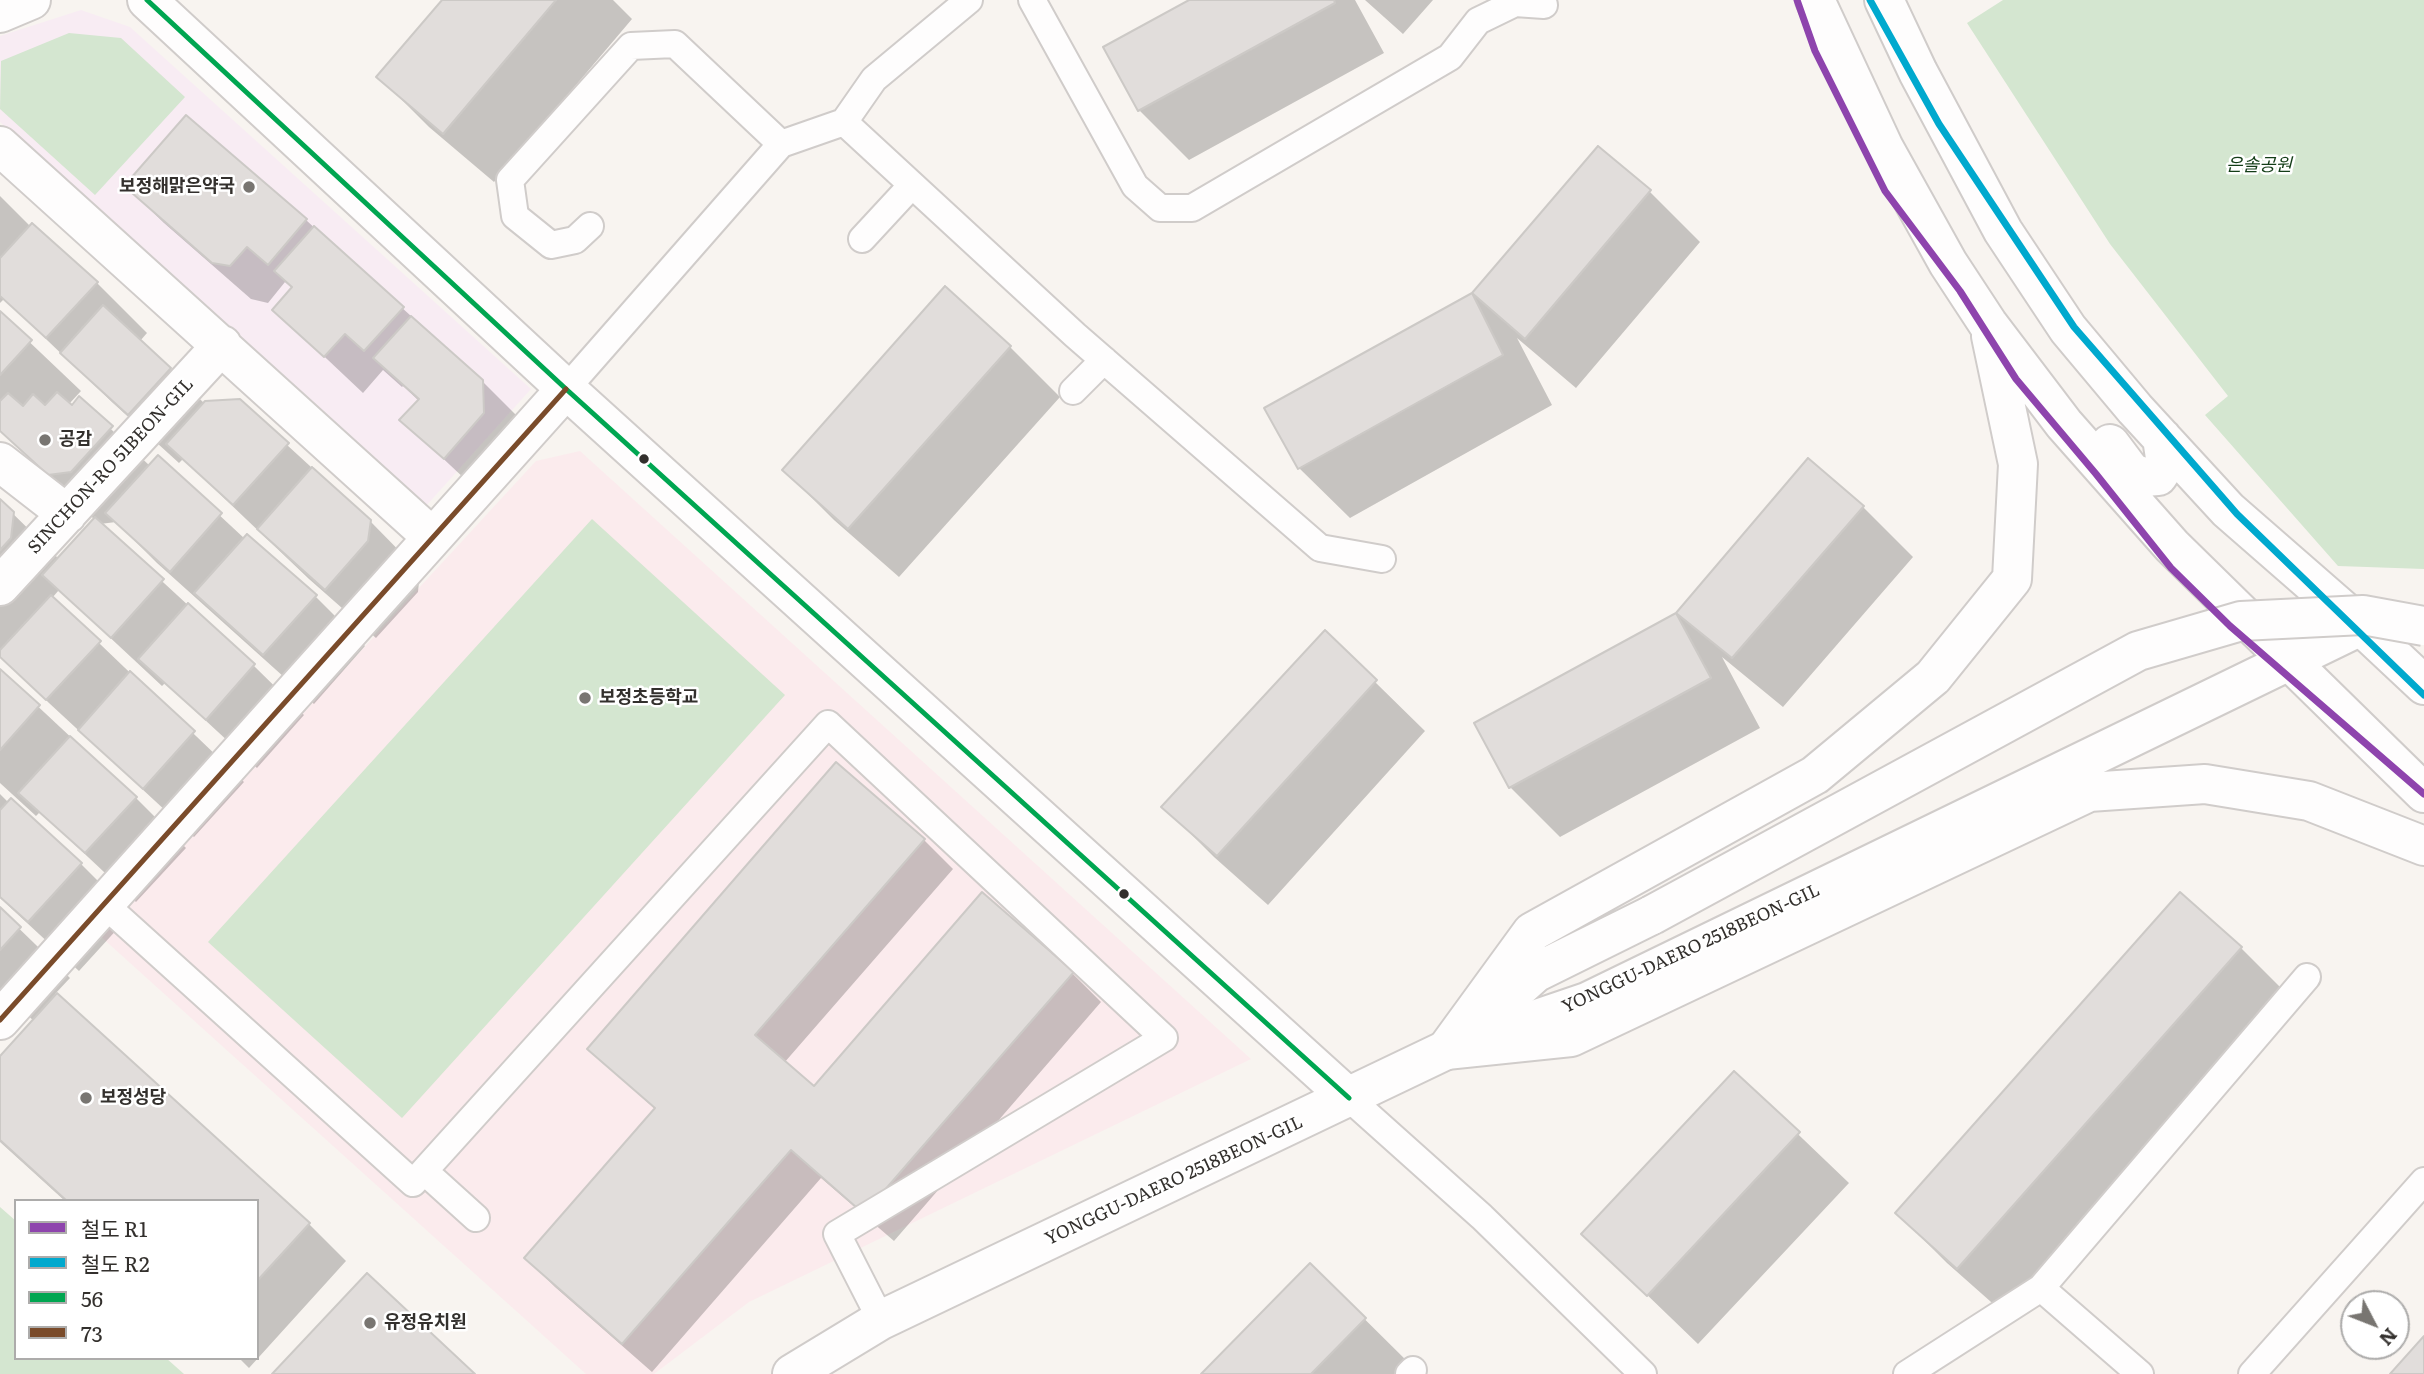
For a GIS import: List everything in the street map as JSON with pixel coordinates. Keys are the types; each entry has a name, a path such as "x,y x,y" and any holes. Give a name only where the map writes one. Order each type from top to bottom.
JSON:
{"main road":[{"path":"0,13 31,0"},
{"path":"147,0 566,389 1349,1098"},
{"path":"1815,0 1884,148 1948,263 1988,324 2064,424 2172,546 2424,793"},
{"path":"1885,0 1918,72 2003,231 2068,329 2228,510 2424,685"},
{"path":"0,146 432,537"},
{"path":"1948,263 1992,295 2132,472 2143,477 2158,476 2166,464 2162,438"},
{"path":"1446,1050 1532,932 1815,775 1933,677 2012,579 2018,464 1988,324"},
{"name":"SINCHON-RO 51BEON-GIL","path":"0,586 222,345"},
{"path":"0,1020 566,389"},
{"path":"0,462 67,513"},
{"path":"1446,1050 1535,974 1652,915 2138,651 2241,621 2363,615 2424,626"},
{"name":"YONGGU-DAERO 2518BEON-GIL","path":"792,1374 881,1320 1446,1050 1587,1002 2361,626"},
{"path":"1446,1050 1572,1037 2089,792 2205,784 2309,800 2424,846"}],"lane":[{"path":"566,389 781,144 844,122 874,79 969,0"},
{"path":"1032,0 1135,186 1160,208 1192,208 1450,57 1478,21 1515,3 1544,5"},
{"path":"590,226 575,240 551,245 515,216 510,180 631,46 675,44 781,144"},
{"path":"844,122 1104,360 1320,548 1382,559"},
{"path":"862,239 912,185"},
{"path":"1073,391 1104,360"},
{"path":"104,904 413,1183 828,724 1164,1038 837,1234 881,1320"},
{"path":"1907,1374 2041,1288 2307,977"},
{"path":"1349,1098 1482,1217 1643,1374"},
{"path":"424,1171 476,1218"},
{"path":"2252,1374 2424,1181"},
{"path":"2041,1288 2140,1374"}],"shaded area":[{"path":"81,10 130,27 531,389 426,506 0,122 0,36"},
{"name":"보정초등학교","path":"580,451 1251,1059 749,1302 654,1374 586,1374 99,935 536,461"}],"green space":[{"name":"은솔공원","path":"2003,0 2424,0 2424,569 2338,566 2205,415 2228,396 2110,244 1967,23"},
{"path":"69,33 121,38 185,97 95,195 0,109 1,61"},
{"path":"592,519 785,695 402,1118 208,942"},
{"path":"0,1207 14,1219 14,1360 168,1360 184,1374 0,1374"}],"building":[{"path":"442,0 556,0 443,134 376,77"},
{"path":"1189,0 1334,0 1335,3 1138,111 1103,47"},
{"path":"186,115 307,219 268,265 247,247 230,266 212,263 124,186"},
{"path":"1598,146 1651,190 1525,339 1472,293"},
{"path":"32,223 98,282 46,338 0,296 0,258"},
{"path":"314,226 404,307 364,351 345,334 324,357 272,310 292,287 274,271"},
{"path":"945,286 1011,346 848,529 782,470"},
{"path":"1472,293 1503,355 1298,469 1264,408"},
{"path":"103,305 171,368 128,415 60,353"},
{"path":"0,311 32,340 0,375"},
{"path":"411,316 483,380 484,413 444,459 399,420 419,399 373,358"},
{"path":"57,392 72,405 79,396 113,426 71,472 48,475 0,431 0,401 8,393 23,406 33,394 45,405"},
{"path":"240,399 289,443 233,505 166,444 205,401"},
{"path":"158,455 222,513 170,572 105,513"},
{"path":"1808,458 1864,506 1732,658 1676,613"},
{"path":"312,467 371,520 368,541 325,590 257,529"},
{"path":"0,499 14,512 11,538 0,550"},
{"path":"95,517 164,579 111,638 42,575"},
{"path":"247,534 317,595 263,655 194,593"},
{"path":"51,595 101,641 46,700 0,657 0,650"},
{"path":"188,603 255,664 206,720 138,659"},
{"path":"1676,613 1711,678 1509,788 1474,723"},
{"path":"1325,630 1377,680 1217,856 1161,807"},
{"path":"0,669 40,705 0,750"},
{"path":"130,671 195,731 143,789 78,730"},
{"path":"70,736 137,797 85,853 18,793"},
{"path":"836,762 925,839 755,1035 814,1086 982,892 1074,972 864,1214 791,1150 622,1344 524,1258 655,1108 587,1049"},
{"path":"11,798 82,863 28,922 0,897 0,810"},
{"path":"2180,892 2242,947 1957,1269 1895,1213"},
{"path":"0,907 21,927 0,950"},
{"name":"보정성당","path":"57,993 310,1223 259,1279 259,1199 65,1199 0,1140 0,1056"},
{"path":"1734,1071 1800,1132 1647,1296 1581,1234"},
{"path":"1310,1263 1366,1318 1311,1374 1201,1374"},
{"name":"유정유치원","path":"367,1273 475,1374 272,1374"},
{"path":"2424,1336 2424,1374 2390,1374 2403,1360 2410,1360 2410,1352"}],"rail line":[{"name":"R1","path":"1797,0 1815,51 1885,191 1960,291 2016,379 2171,568 2230,626 2424,794"},
{"name":"R2","path":"1870,0 1939,124 2074,327 2237,514 2424,695"}],"transit line":[{"name":"56","path":"147,0 566,389 1349,1098"},
{"name":"73","path":"0,1020 566,389"}],"place":[{"name":"보정해맑은약국","path":"249,187"},
{"name":"공감","path":"45,440"},
{"name":"보정초등학교","path":"585,698"},
{"name":"보정성당","path":"86,1098"},
{"name":"유정유치원","path":"370,1323"}]}
